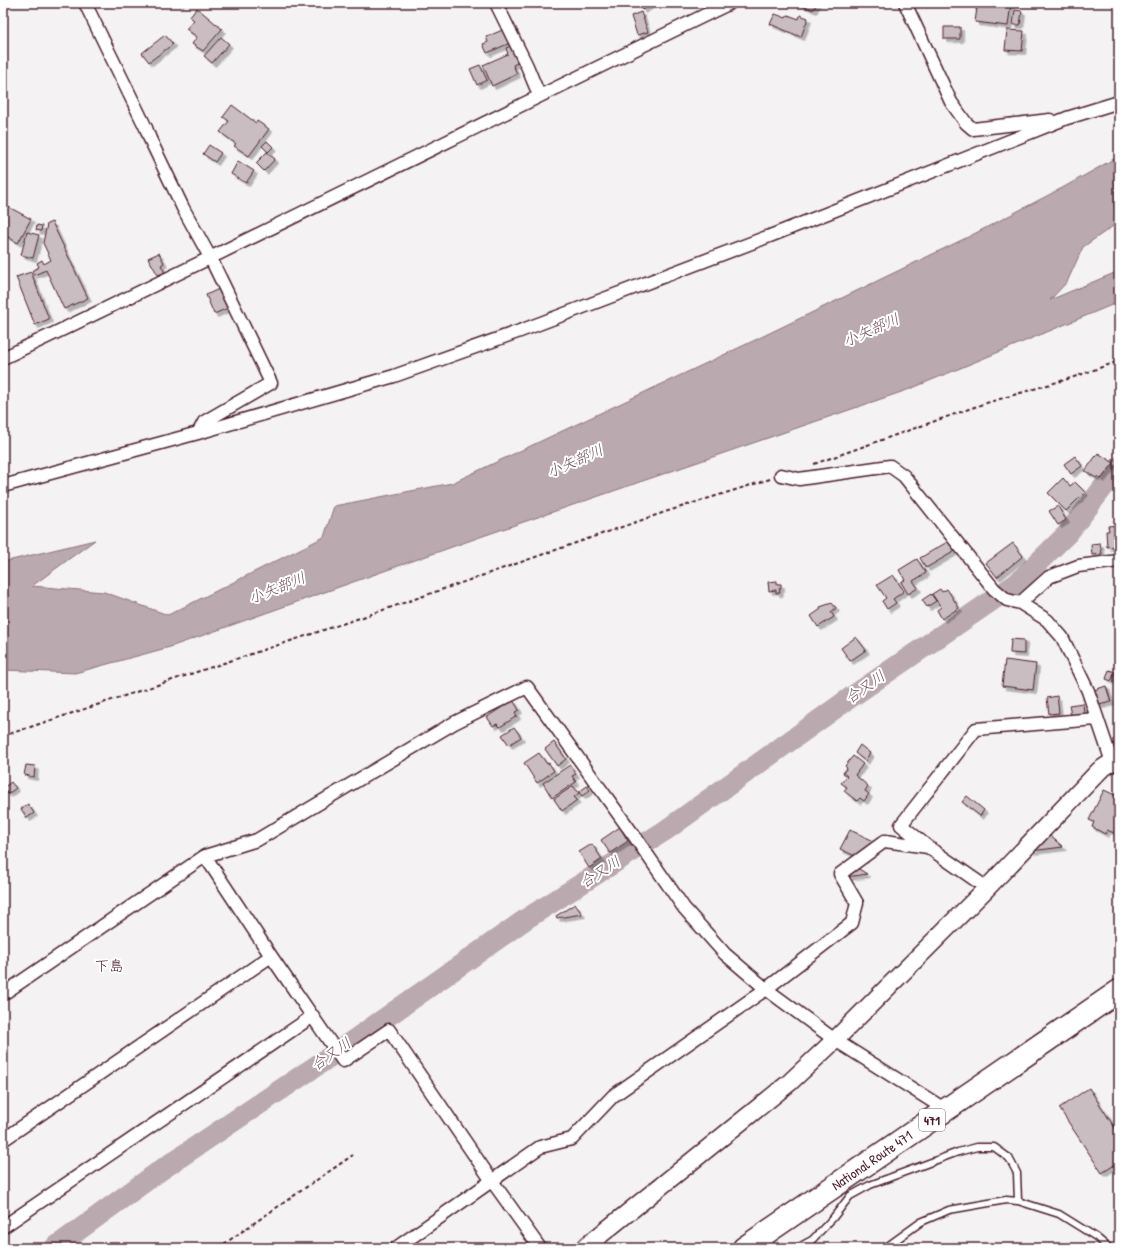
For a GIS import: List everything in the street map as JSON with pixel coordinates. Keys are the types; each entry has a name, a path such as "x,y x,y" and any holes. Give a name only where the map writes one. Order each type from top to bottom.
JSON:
{"highway":[{"name":"National Route 471","path":"744,1248 1119,992"}],"street":[{"path":"85,3 183,208 211,259 271,383 204,422 198,433"},
{"path":"496,3 527,66 539,96"},
{"path":"3,358 211,259 730,3"},
{"path":"905,3 951,102 966,124 973,129 1067,118"},
{"path":"3,486 198,433 394,376 513,334 775,234 1067,118 1119,102"},
{"path":"584,1248 789,1083 835,1040 987,888 1100,770 1115,761 1096,719 1088,691 1062,637 1047,620 1020,604 1007,600 994,589 904,476 890,466 799,479 781,475"},
{"path":"1020,604 1049,577 1078,566 1119,561"},
{"path":"3,994 205,856 256,840 454,723 526,687 635,837 684,908 725,954 766,989 835,1040 946,1110"},
{"path":"987,888 928,847 901,825 976,729 1096,719"},
{"path":"396,1248 540,1147 572,1139 612,1096 766,989 852,923 857,904 840,874 885,841 928,847"},
{"path":"205,856 343,1061 389,1030 492,1181 540,1248"},
{"path":"3,1140 271,956"},
{"path":"3,1227 313,1016"}],"lane":[{"path":"797,1248 812,1240 833,1218 850,1196 870,1185 958,1152 977,1147 994,1148 1009,1158 1017,1173 1018,1201"},
{"path":"885,1248 921,1222 949,1210 1006,1200 1018,1201 1059,1214 1096,1236 1109,1248"}],"path":[{"path":"810,465 983,404 1119,362"},
{"path":"3,736 363,616 665,512 781,475"},
{"path":"218,1248 353,1155"}],"water":[{"name":"小矢部川","path":"1119,156 1119,222 1083,247 1067,282 1050,300 1119,271 1119,302 910,389 480,537 170,647 75,673 3,670 3,562 95,540 32,586 104,592 168,615 324,537 334,506 452,483 751,342 970,236 1064,187"}],"building":[{"path":"638,3 653,3 642,10"},
{"path":"798,3 817,3 813,10"},
{"path":"972,3 1011,3 1008,26 975,22 977,8 972,7"},
{"path":"197,8 222,29 203,51 192,44 197,37 186,29 194,20 190,17"},
{"path":"1015,10 1022,11 1020,25 1013,25"},
{"path":"641,12 648,32 637,35 631,16"},
{"path":"775,14 786,18 788,15 799,19 800,15 808,18 801,37 770,24"},
{"path":"944,27 960,27 960,39 944,39"},
{"path":"505,29 510,43 487,53 483,44 488,42 486,37"},
{"path":"1007,30 1024,31 1022,51 1005,50"},
{"path":"165,35 173,44 149,62 142,53"},
{"path":"221,37 229,44 212,63 204,56"},
{"path":"514,45 522,61 513,65 517,74 492,86 483,65 508,54 506,48"},
{"path":"480,65 487,80 477,85 470,69"},
{"path":"232,105 256,123 257,121 269,129 249,156 234,146 236,144 220,132 229,121 223,117"},
{"path":"267,141 273,147 268,152 262,146"},
{"path":"209,145 221,153 215,162 203,154"},
{"path":"267,152 275,159 264,171 256,163"},
{"path":"238,161 254,171 246,183 231,174"},
{"path":"3,204 31,219 18,243 3,234"},
{"path":"52,222 88,298 64,309 46,270 34,275 32,271 39,267 37,263 42,260 44,264 51,260 43,243 47,224"},
{"path":"37,225 42,226 41,231 36,230"},
{"path":"27,232 39,235 33,258 21,255"},
{"path":"159,253 164,263 161,265 165,273 158,275 148,258"},
{"path":"31,272 49,319 35,325 16,277"},
{"path":"219,289 228,308 214,314 206,295"},
{"path":"1098,453 1114,463 1101,479 1098,476 1096,478 1085,471"},
{"path":"1075,456 1082,466 1071,474 1064,464"},
{"path":"1063,478 1070,486 1075,482 1085,492 1066,511 1048,493"},
{"path":"1058,506 1066,520 1058,525 1049,511"},
{"path":"1119,525 1119,546 1107,547 1106,531 1109,531 1108,526"},
{"path":"949,541 955,551 926,568 920,558"},
{"path":"1013,543 1023,556 997,577 986,563"},
{"path":"1100,543 1102,554 1092,555 1091,544"},
{"path":"917,559 926,573 913,581 918,588 908,594 901,582 905,580 899,570"},
{"path":"893,575 904,591 893,599 896,603 887,609 882,601 886,598 877,585"},
{"path":"777,581 777,584 781,584 781,588 779,588 780,593 776,593 776,590 769,591 768,582"},
{"path":"940,589 942,592 947,589 959,608 942,619 937,610 941,607 932,594"},
{"path":"931,594 936,601 927,607 922,600"},
{"path":"832,603 836,608 831,612 834,617 818,627 811,616 821,609 820,607"},
{"path":"856,637 866,650 850,661 841,648"},
{"path":"1011,639 1024,640 1024,654 1010,653"},
{"path":"1005,660 1036,664 1033,690 1002,686"},
{"path":"1109,670 1115,672 1111,681 1106,679"},
{"path":"1106,686 1111,702 1099,705 1094,690"},
{"path":"1057,696 1059,713 1049,714 1047,698"},
{"path":"513,700 519,710 515,712 517,716 500,727 497,724 493,726 487,717"},
{"path":"1083,703 1084,714 1071,715 1069,705"},
{"path":"1119,718 1119,746 1116,746"},
{"path":"514,727 521,737 509,745 502,735"},
{"path":"554,742 566,759 557,766 545,749"},
{"path":"860,745 870,753 865,761 855,753"},
{"path":"539,753 547,764 549,763 554,771 537,783 524,763"},
{"path":"853,756 863,764 855,775 868,786 865,791 869,794 864,801 860,798 857,801 844,791 847,787 841,783 847,776 843,773 847,768 845,766"},
{"path":"26,765 35,766 34,777 24,775"},
{"path":"570,765 576,774 572,776 576,782 552,798 543,783"},
{"path":"11,782 16,788 8,794 3,788"},
{"path":"573,786 579,793 574,797 577,800 562,811 554,799"},
{"path":"587,786 590,790 582,796 579,792"},
{"path":"1104,790 1119,797 1119,822 1114,833 1107,830 1105,834 1092,827 1094,822 1089,820"},
{"path":"967,796 984,810 980,816 962,802"},
{"path":"28,804 34,813 27,818 21,809"},
{"path":"620,827 628,841 610,853 601,840"},
{"path":"850,830 874,841 864,860 840,849"},
{"path":"1048,834 1063,847 1031,851"},
{"path":"592,844 602,859 589,868 579,852"},
{"path":"854,866 867,874 847,877"},
{"path":"575,904 582,914 557,918 556,916"},
{"path":"1089,1088 1119,1134 1119,1162 1102,1173 1059,1108"}],"waterway":[{"name":"合又川","path":"54,1248 161,1170 331,1056 526,919 666,830 847,700 1016,584 1068,533 1119,467"}],"district":[{"name":"下島","path":"109,966"}]}
